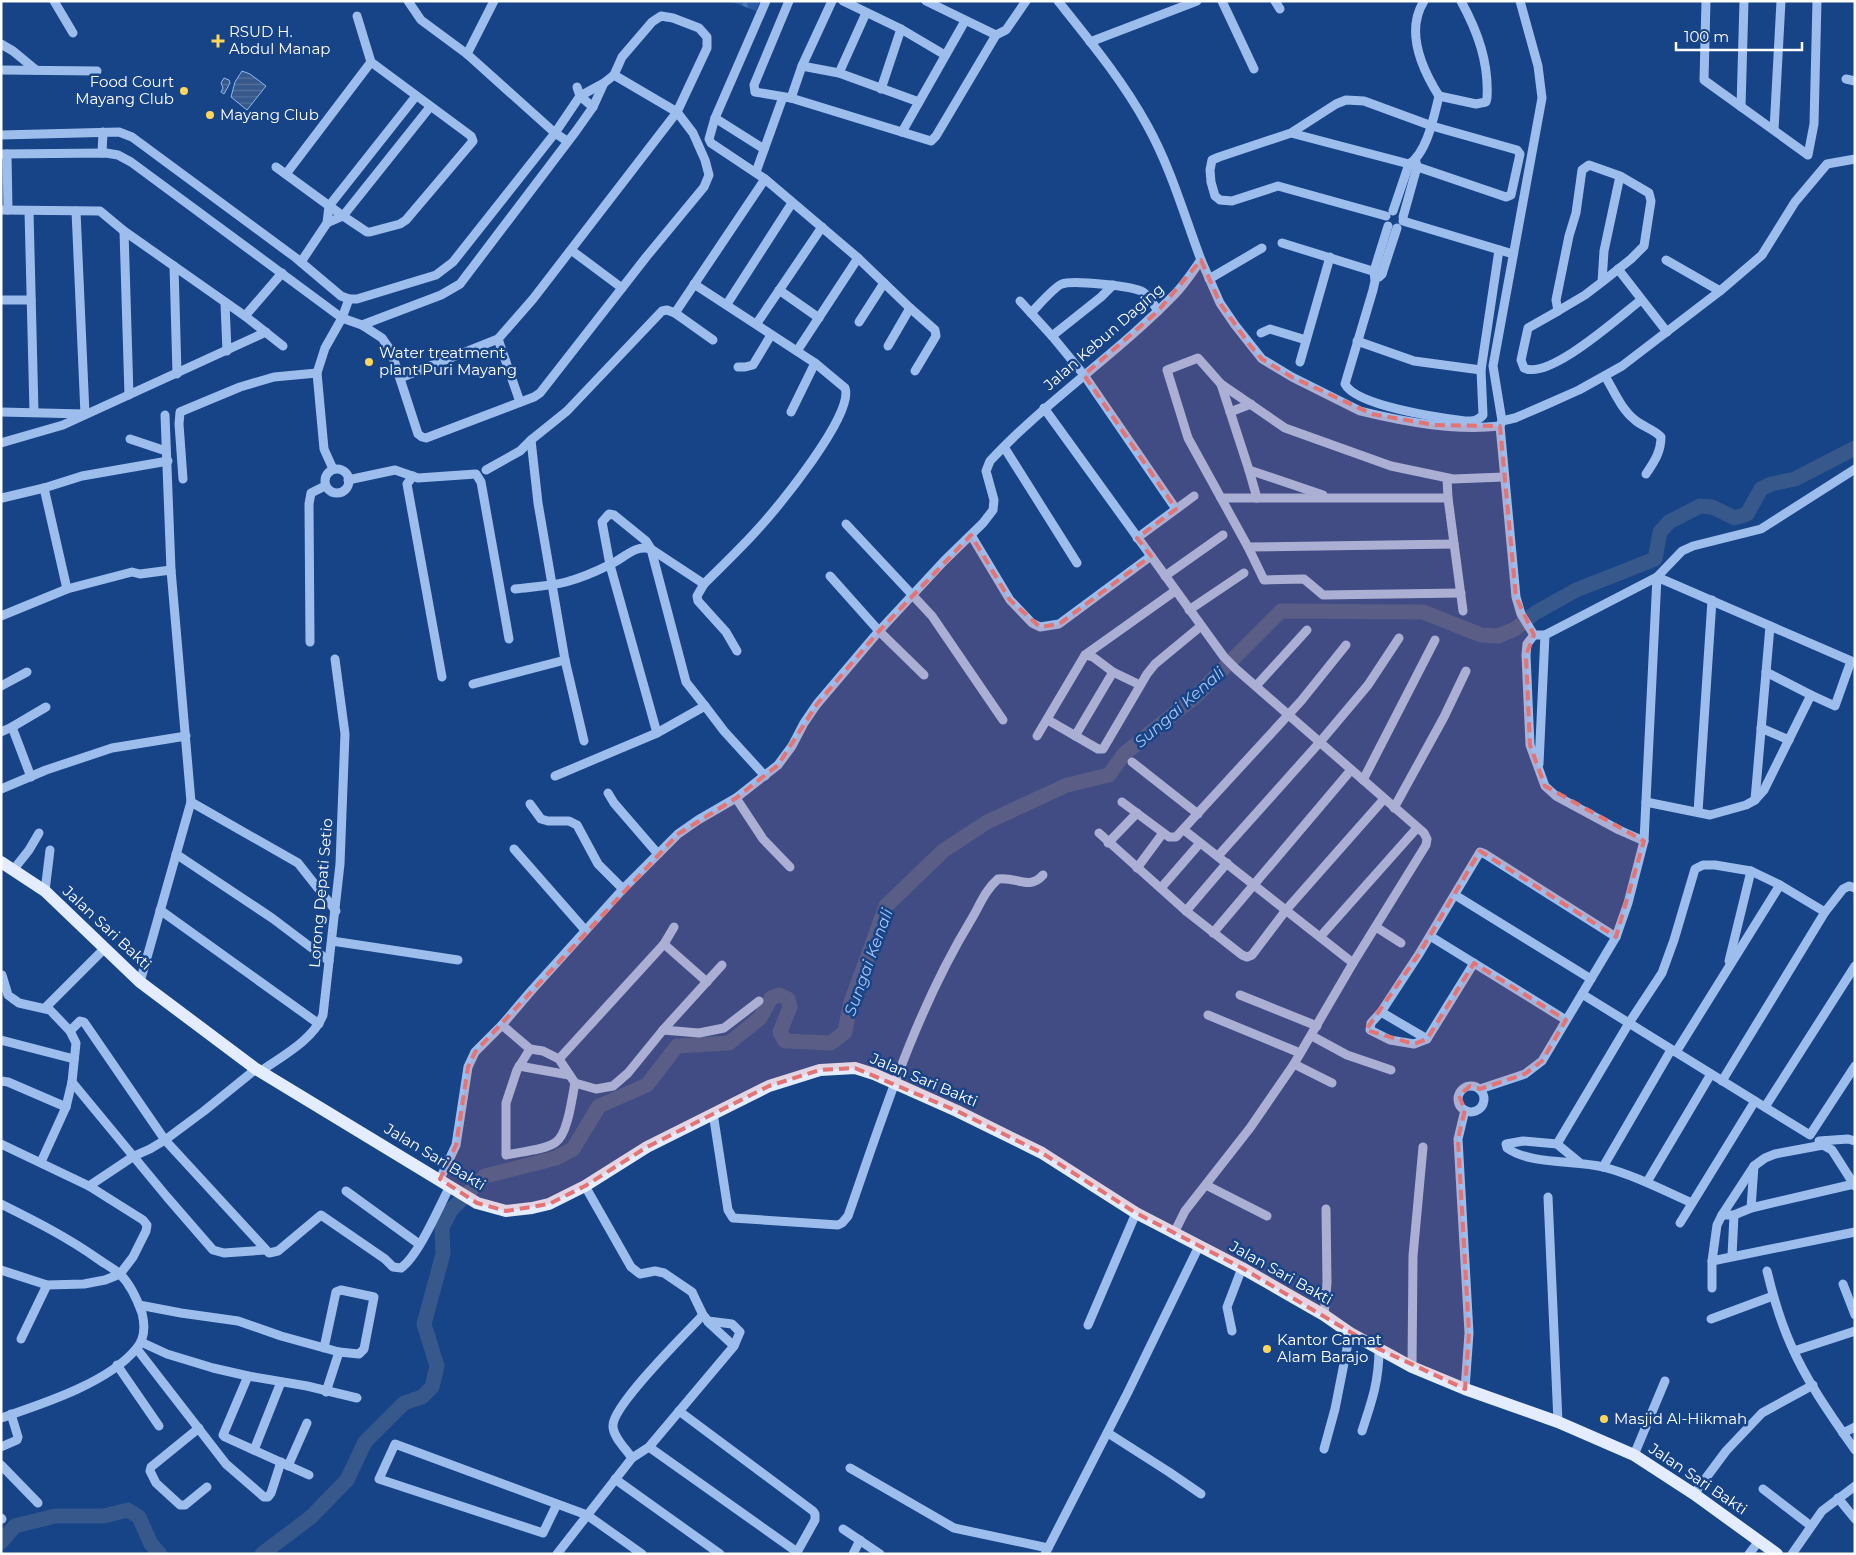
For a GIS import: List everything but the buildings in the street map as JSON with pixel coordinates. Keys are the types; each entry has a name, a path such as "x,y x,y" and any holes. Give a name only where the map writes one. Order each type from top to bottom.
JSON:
{"main road":[{"name":"Jalan Sari Bakti","path":"1,862 45,891 140,982 258,1070 477,1203 506,1211 549,1204 586,1186 647,1147 769,1086 820,1070 855,1068 874,1074 958,1111 1042,1153 1136,1213 1242,1268 1324,1315 1350,1333 1412,1367 1465,1389 1558,1422 1634,1454 1694,1494 1777,1554"}],"street":[{"path":"54,1 74,33"},
{"path":"408,1 421,20 467,54 555,133 567,141"},
{"path":"467,54 494,1"},
{"path":"766,1 715,118 709,139 711,143 765,179 858,258 936,332 936,336 915,371"},
{"path":"790,1 754,87 757,93 787,98 902,132 926,141 931,141 936,136 996,35 1006,30 1026,1"},
{"path":"756,172 764,149 832,1"},
{"path":"843,1 901,29 945,55"},
{"path":"926,1 996,35"},
{"path":"1058,1 1090,42 1147,126 1163,159 1209,279 1220,303 1235,325 1262,359 1292,377 1360,411 1435,425 1479,428 1501,424 1516,418 1605,376 1622,366 1667,332 1720,291 1762,255 1795,202 1827,164 1855,159"},
{"path":"1090,42 1197,1"},
{"path":"1222,1 1254,69"},
{"path":"1424,1 1416,19 1415,32 1425,74 1439,96 1476,104 1486,102 1487,74 1482,47 1461,1"},
{"path":"1520,1 1538,66 1542,98 1529,178 1493,366 1501,424 1504,477 1516,596 1521,614 1532,632 1545,635 1658,577 1682,551 1693,546 1761,530 1855,469"},
{"path":"1706,1 1704,80 1808,155 1814,124 1817,1"},
{"path":"1741,106 1744,1"},
{"path":"1774,130 1781,1"},
{"path":"838,73 866,13"},
{"path":"276,167 367,232 403,222 472,141 471,136 371,62 357,16"},
{"path":"1,135 119,132 132,136 301,262 341,296 349,300 356,299 436,275 453,262 555,133 578,92 604,83 614,75 622,57 652,22 662,16 699,28 707,36 707,48 677,112 533,299 498,339 400,378"},
{"path":"902,132 965,21"},
{"path":"881,89 901,29"},
{"path":"2,45 13,51 36,70"},
{"path":"286,174 371,62"},
{"path":"802,66 838,73 919,102"},
{"path":"1,70 97,71"},
{"path":"283,346 245,316 124,231 100,211 4,210 4,154 102,153 118,155 131,162 342,318 362,325 379,335 391,351 418,434 426,438 534,397 540,393 704,187 709,175 705,160 693,133 677,112 614,75"},
{"path":"362,325 441,295 460,284 593,107 604,83"},
{"path":"578,92 593,107"},
{"path":"301,262 327,223 329,206 416,96"},
{"path":"1439,96 1432,126 1386,219 1513,254"},
{"path":"1290,133 1414,164 1506,197 1511,195 1520,154 1517,150 1432,126 1364,101 1346,100 1336,104 1290,133 1212,160 1210,170 1211,182 1215,196 1220,200 1232,201 1282,187 1389,214 1398,212 1398,223"},
{"path":"327,223 343,216 430,107"},
{"path":"715,118 764,149"},
{"path":"102,153 103,132"},
{"path":"1414,164 1398,223 1377,275 1346,379 1346,386 1349,390 1393,408 1466,421 1480,419 1483,415 1481,370 1500,250"},
{"path":"1558,311 1556,300 1569,236 1576,213 1582,170 1589,165 1620,176 1649,193 1651,201 1644,246 1585,295 1558,311 1528,328 1521,364 1527,370 1540,368 1562,359 1587,343 1642,300"},
{"path":"1602,282 1604,251 1620,176"},
{"path":"675,313 765,179"},
{"path":"727,304 792,203"},
{"path":"29,210 34,412"},
{"path":"76,211 85,414"},
{"path":"757,323 822,228"},
{"path":"124,231 129,395"},
{"path":"1282,243 1330,257 1377,275"},
{"path":"1209,279 1262,248"},
{"path":"571,250 622,288"},
{"path":"1300,362 1330,257"},
{"path":"797,351 858,258"},
{"name":"Jalan Kebun Daging","path":"970,535 993,510 994,500 987,476 987,467 990,461 1044,408 1158,311 1177,292 1201,260"},
{"path":"1666,260 1720,291"},
{"path":"174,266 177,374"},
{"path":"1618,269 1667,332"},
{"path":"245,316 282,274"},
{"path":"859,322 884,283"},
{"path":"694,284 757,323 771,335 815,363 846,388 847,398 840,417 826,442 764,522 704,584 697,596 698,601 726,632 737,651"},
{"path":"1031,313 1062,284 1113,285 1143,292 1158,311"},
{"path":"1052,336 1102,297 1113,285"},
{"path":"779,290 819,318"},
{"path":"1,300 31,300"},
{"path":"333,470 324,449 317,373 325,348 342,318 349,300"},
{"path":"1020,302 1084,374 1176,509"},
{"path":"226,304 227,351"},
{"path":"888,346 910,308"},
{"path":"486,470 520,451 567,411 662,311 667,310 675,313 713,340"},
{"path":"1261,333 1270,329 1306,340"},
{"path":"1,442 63,426 85,414 177,374 266,332"},
{"path":"738,367 753,365 771,335"},
{"path":"498,339 520,402"},
{"path":"1357,341 1414,361 1481,370"},
{"path":"1461,593 1323,595 1304,579 1264,580 1188,438 1167,370 1198,358 1221,384 1286,428 1391,466 1453,479 1504,477"},
{"path":"791,412 815,363"},
{"path":"183,479 179,424 180,412 240,387 274,377 317,373"},
{"path":"1605,376 1622,406 1632,418 1641,425 1655,431 1661,438 1661,447 1646,474"},
{"path":"1221,384 1250,470 1257,498"},
{"path":"1230,412 1251,404"},
{"path":"1044,408 1224,657 1424,834 1427,839 1426,845 1353,963 1312,1036 1294,1064 1185,1211 1174,1233"},
{"path":"1,412 85,414"},
{"path":"140,982 191,802 172,570 165,415"},
{"path":"130,439 166,451"},
{"path":"531,440 538,503 565,660 584,741"},
{"path":"1004,447 1077,563"},
{"path":"2,498 82,476 168,461"},
{"path":"339,469 345,472 348,480 349,484 346,491 340,494 328,491 325,486 326,474 333,470 339,469"},
{"path":"348,480 395,470 418,478 476,474 481,482 509,639"},
{"path":"1250,470 1331,498"},
{"path":"413,476 406,484 442,677"},
{"path":"1447,478 1448,498 1464,611"},
{"path":"310,642 309,504 311,493 325,486"},
{"path":"44,488 67,589"},
{"path":"1137,538 1194,496"},
{"path":"1221,498 1448,498"},
{"path":"658,733 610,565 602,522 609,514 614,515 646,541 651,549 686,682 724,732 764,776"},
{"path":"846,524 932,616 1003,720"},
{"path":"72,1082 167,1198 213,1250 224,1252 265,1250 274,1253 321,1215 385,1258 393,1267 401,1268 420,1244 449,1185 468,1068 475,1052 502,1025 623,889 658,854 685,829 736,798 778,765 792,746 817,704 879,630 970,535 1010,600 1032,623 1040,627 1060,624 1151,556"},
{"path":"1165,576 1223,535"},
{"path":"1248,548 1454,544"},
{"path":"515,589 563,583 610,565 634,549 644,547 651,549 704,584"},
{"path":"1,616 67,589 132,572 140,574 172,570"},
{"path":"1189,610 1244,574"},
{"path":"830,576 879,630 924,674"},
{"path":"1658,577 1851,661 1835,706 1766,672"},
{"path":"1480,1089 1484,1099 1480,1108 1470,1112 1465,1110 1459,1102 1461,1091 1470,1086 1480,1089 1526,1074 1542,1061 1616,936 1628,904 1644,841 1658,577"},
{"path":"1037,736 1085,655 1176,591"},
{"path":"1698,812 1712,600"},
{"path":"1048,720 1098,749 1105,747 1155,664 1201,626"},
{"path":"1755,800 1770,626"},
{"path":"1256,686 1307,630"},
{"path":"1532,632 1527,644 1526,654 1530,745 1545,786 1556,796 1619,830 1644,841"},
{"path":"1539,769 1545,635"},
{"path":"1218,856 1320,742 1368,685 1399,638"},
{"path":"1363,780 1436,640"},
{"path":"1122,802 1163,833 1174,838 1184,830 1288,715 1346,645"},
{"path":"1085,655 1095,658 1113,672 1140,686"},
{"name":"Lorong Depati Setio","path":"319,1024 323,1015 340,864 345,734 335,659"},
{"path":"473,684 565,660"},
{"path":"1394,808 1444,717 1466,671"},
{"path":"1,686 27,672"},
{"path":"1075,736 1113,672"},
{"path":"1646,802 1710,815 1746,805 1755,800 1764,790 1811,695"},
{"path":"555,776 658,733 705,706"},
{"path":"1,732 46,708"},
{"path":"12,727 30,777"},
{"path":"1761,728 1789,740"},
{"path":"1,789 46,770 112,748 186,736"},
{"path":"1132,762 1198,814"},
{"path":"1213,933 1351,770"},
{"path":"608,793 614,803 658,854"},
{"path":"736,798 762,838 790,867"},
{"path":"1099,833 1186,911 1247,957 1252,955 1286,910 1384,799"},
{"path":"191,802 298,863 336,912"},
{"path":"530,804 541,819 569,821 577,826 598,864 623,889"},
{"path":"1108,843 1136,813"},
{"path":"1320,937 1417,828"},
{"path":"1184,830 1353,963"},
{"path":"14,869 39,833"},
{"path":"1137,868 1163,833"},
{"path":"1161,888 1200,843"},
{"path":"45,891 50,850"},
{"path":"514,850 586,930"},
{"path":"1474,963 1427,1039 1414,1044 1390,1040 1374,1034 1370,1030 1371,1024 1381,1012 1430,936 1480,852 1616,936"},
{"path":"176,854 272,918 329,961"},
{"path":"1186,911 1227,864"},
{"path":"1557,1144 1628,1023 1662,973 1695,869 1703,865 1715,865 1751,871 1780,884 1826,912"},
{"path":"1727,969 1751,871"},
{"path":"713,1113 730,1215 738,1219 838,1225 842,1223 848,1216 894,1084 927,1003 948,959 992,884 998,879 1004,878 1031,884 1043,875"},
{"path":"1603,1167 1673,1051 1780,884"},
{"path":"1722,1081 1826,912 1843,888 1848,886 1855,888"},
{"path":"1455,895 1591,979"},
{"path":"89,1186 134,1156 165,1140 258,1070 302,1042 319,1024 160,910"},
{"path":"559,1059 664,944 674,927"},
{"path":"1376,927 1401,943"},
{"path":"1430,936 1566,1020"},
{"path":"332,941 458,960"},
{"path":"664,944 707,982"},
{"path":"45,1008 104,949"},
{"path":"519,1066 572,1079 596,1089 613,1086 628,1073 663,1030 722,965"},
{"path":"1765,1107 1855,966"},
{"path":"2,975 8,995 20,1003 50,1010 70,1031 76,1043 72,1082 66,1107 41,1162"},
{"path":"1582,994 1810,1135 1855,1066"},
{"path":"1240,995 1317,1026"},
{"path":"663,1030 700,1033 724,1028 759,1001"},
{"path":"1381,1012 1427,1039"},
{"path":"1208,1016 1300,1053"},
{"path":"70,1031 80,1021 84,1022 165,1140 265,1250"},
{"path":"502,1025 530,1050 543,1051 559,1059 572,1079 564,1133 557,1142 506,1155 506,1103 519,1066 530,1050"},
{"path":"1312,1036 1347,1055 1391,1070"},
{"path":"1,1040 74,1059"},
{"path":"1294,1064 1332,1083"},
{"path":"1647,1182 1711,1074"},
{"path":"2,1082 8,1082 66,1107"},
{"path":"1680,1223 1755,1101"},
{"path":"1465,1110 1458,1139 1469,1333 1465,1389"},
{"path":"1807,1147 1821,1141 1848,1139 1855,1141"},
{"path":"1580,1163 1557,1144 1522,1141 1508,1143 1506,1146 1512,1151 1542,1160 1603,1167 1647,1182 1692,1202"},
{"path":"1,1144 89,1186 143,1220 147,1225 133,1257 120,1274 105,1280 84,1284 47,1285 1,1270"},
{"path":"1712,1288 1712,1261 1717,1225 1722,1215 1754,1166 1764,1158 1807,1147 1824,1145 1828,1147 1854,1186 1752,1208 1734,1215 1722,1215"},
{"path":"1412,1367 1413,1256 1423,1146"},
{"path":"1752,1208 1754,1166"},
{"path":"1206,1185 1267,1216"},
{"path":"586,1186 632,1267 640,1274 655,1271 664,1273 692,1292 705,1318 734,1346"},
{"path":"346,1191 420,1244"},
{"path":"1548,1197 1558,1422"},
{"path":"1,1204 76,1243 120,1274 133,1291 145,1325 139,1345 118,1365 101,1376 47,1402 1,1418"},
{"path":"1324,1315 1327,1283 1326,1209"},
{"path":"1088,1325 1136,1213"},
{"path":"1732,1256 1734,1215"},
{"path":"1712,1261 1855,1232"},
{"path":"850,1468 954,1528 1048,1552 1199,1246"},
{"path":"1232,1331 1227,1307 1242,1268"},
{"path":"1767,1271 1773,1296 1794,1351 1813,1385 1855,1450"},
{"path":"1842,1284 1855,1316"},
{"path":"21,1339 47,1285"},
{"path":"139,1305 238,1321 324,1348 359,1354 362,1352 374,1297 341,1290 336,1292 324,1348"},
{"path":"1711,1319 1773,1296"},
{"path":"557,1554 632,1458 649,1447 734,1346 740,1332 737,1327 732,1324 705,1318"},
{"path":"632,1458 618,1438 613,1426 616,1413 642,1380 705,1318"},
{"path":"1794,1351 1855,1331"},
{"path":"1324,1449 1335,1409 1350,1333"},
{"path":"139,1345 248,1376 307,1386 357,1398"},
{"path":"139,1345 226,1464 264,1498 268,1497 271,1493 307,1423"},
{"path":"1362,1431 1376,1388 1379,1372 1379,1349"},
{"path":"326,1392 339,1352"},
{"path":"118,1365 159,1426"},
{"path":"248,1376 223,1433 225,1437 309,1475"},
{"path":"1634,1454 1665,1381"},
{"path":"254,1450 281,1382"},
{"path":"1694,1494 1726,1451 1762,1413 1813,1385"},
{"path":"649,1447 796,1553 814,1520 815,1514 813,1511 679,1411"},
{"path":"1,1447 17,1440 18,1437 11,1414"},
{"path":"1843,1433 1855,1427"},
{"path":"199,1428 150,1467 150,1471 156,1483 180,1505 185,1505 207,1487"},
{"path":"1108,1433 1201,1494"},
{"path":"557,1504 543,1533 380,1479 395,1444 587,1515 642,1554"},
{"path":"1,1466 38,1503"},
{"path":"615,1479 720,1554"},
{"path":"1792,1554 1822,1511 1855,1486"},
{"path":"1762,1489 1811,1526"},
{"path":"1838,1498 1855,1519"},
{"path":"843,1528 880,1554"},
{"path":"853,1554 860,1540"},
{"path":"1749,1554 1759,1541"}],"highlighted area":[{"path":"1201,260 1220,303 1249,344 1262,359 1292,377 1372,414 1435,425 1500,426 1516,597 1534,635 1526,655 1530,745 1545,786 1644,841 1616,937 1480,851 1419,954 1366,1030 1414,1044 1427,1039 1474,963 1566,1020 1542,1061 1525,1074 1480,1089 1470,1086 1459,1096 1465,1110 1458,1139 1469,1333 1465,1389 1379,1349 1242,1268 1136,1213 1042,1153 957,1111 855,1068 820,1070 769,1086 647,1147 585,1186 549,1204 506,1211 477,1203 440,1179 456,1145 468,1067 475,1052 678,834 736,798 778,765 817,704 879,631 971,535 1010,600 1040,627 1059,624 1151,556 1137,538 1176,509 1084,375 1158,311"}],"green space":[{"path":"730,1 760,1 756,11"}],"shaded area":[{"path":"242,71 250,74 266,86 247,110 231,97 235,82"},
{"path":"224,78 229,80 230,83 224,94 221,92 223,88 221,83"}],"waterway":[{"name":"Sungai Kenali","path":"262,1554 311,1517 347,1480 365,1442 404,1403 422,1397 432,1387 437,1366 424,1324 443,1254 442,1228 451,1210 485,1176 556,1158 573,1149 599,1106 647,1085 677,1046 729,1043 760,1018 771,998 779,995 788,999 790,1007 780,1032 785,1041 831,1043 845,1032 850,1005 886,906 943,851 987,822 1067,785 1109,775 1124,754 1196,696 1281,611 1423,612 1481,635 1498,636 1515,629 1535,613 1576,590 1655,559 1660,532 1669,522 1700,506 1712,507 1735,518 1747,514 1761,489 1771,484 1795,479 1855,448"},
{"name":"Sungai Kenali","path":"1,1542 15,1526 55,1516 104,1516 128,1510 139,1517 151,1544 160,1554"}],"place":[{"name":"RSUD H. Abdul Manap","path":"218,41"},
{"name":"Food Court Mayang Club","path":"184,91"},
{"name":"Mayang Club","path":"210,115"},
{"name":"Water treatment plant Puri Mayang","path":"369,362"},
{"name":"Kantor Camat Alam Barajo","path":"1267,1349"},
{"name":"Masjid Al-Hikmah","path":"1604,1419"}]}
